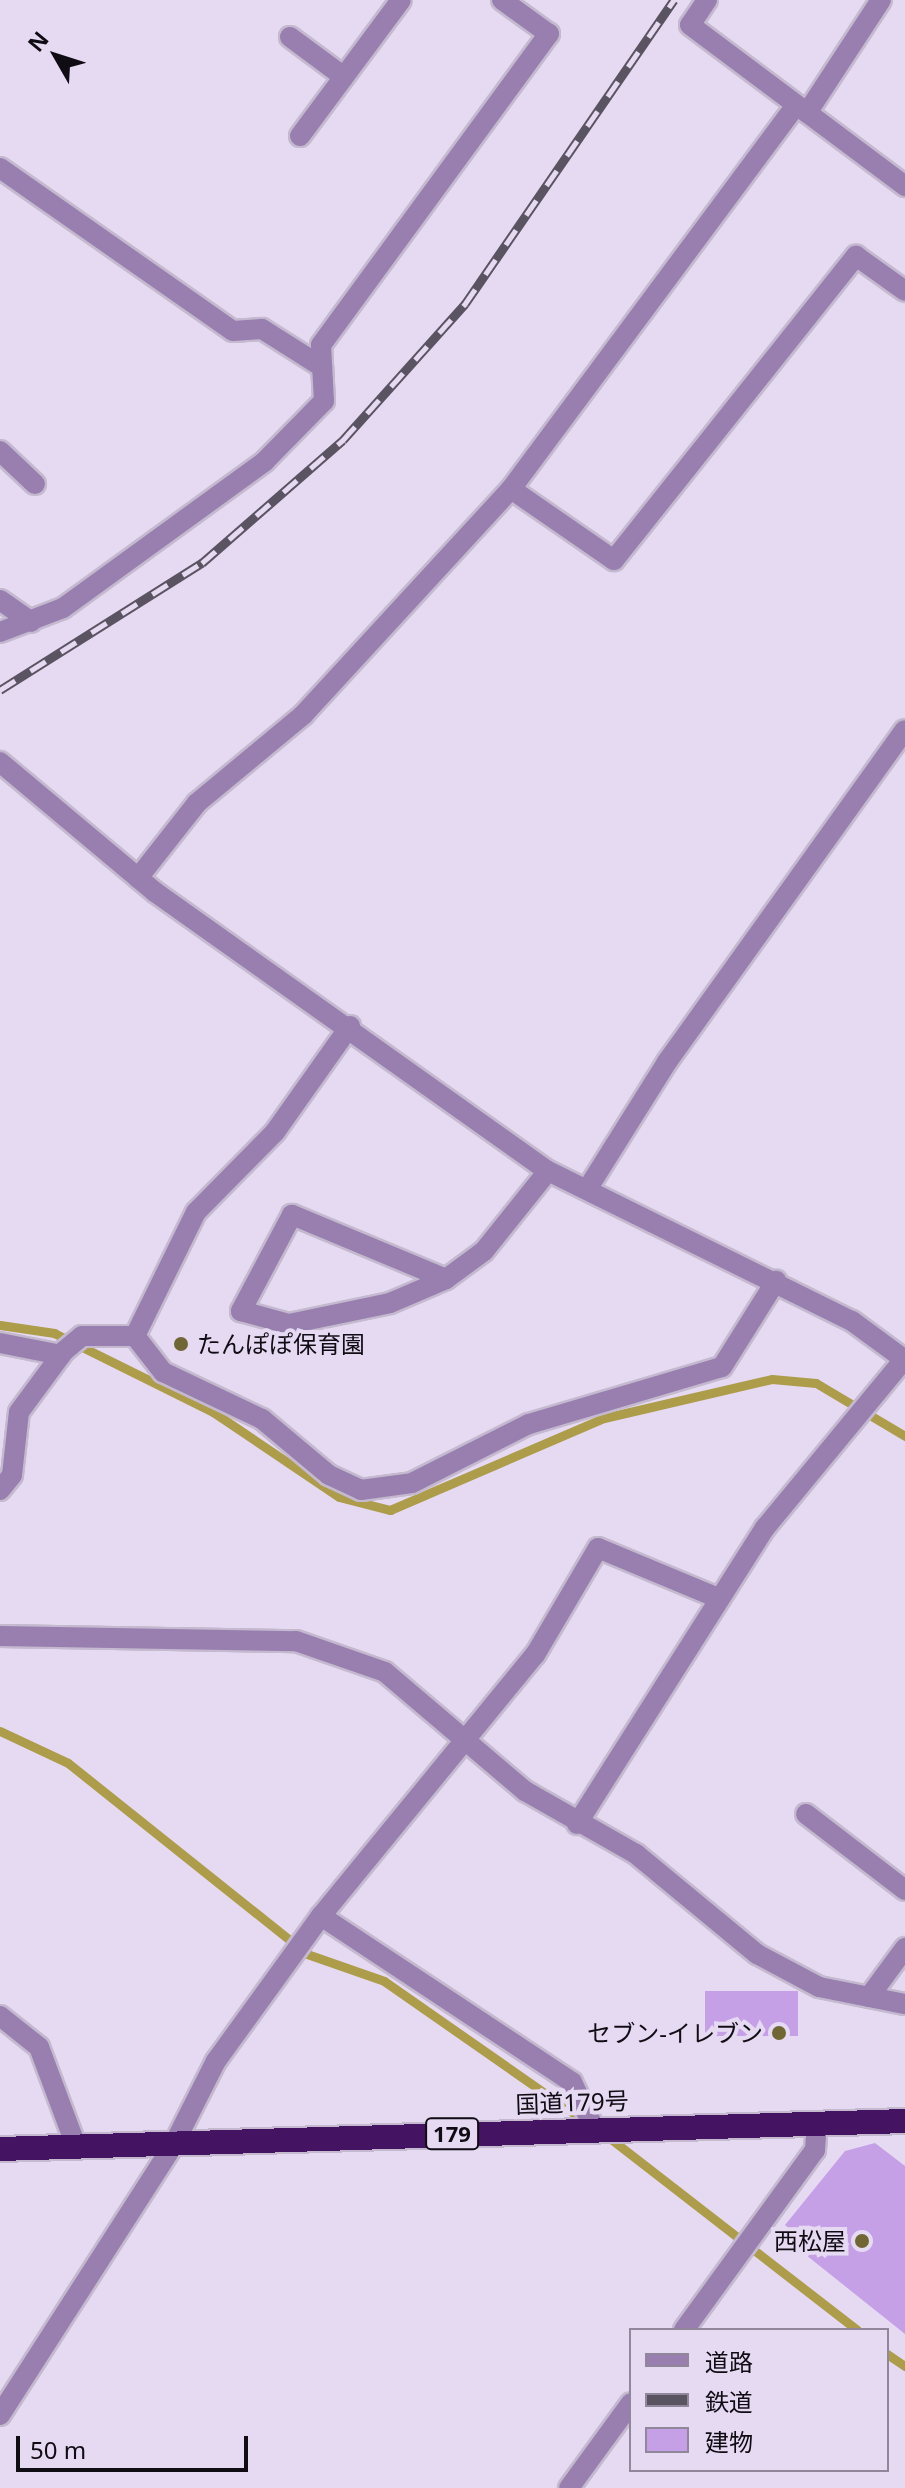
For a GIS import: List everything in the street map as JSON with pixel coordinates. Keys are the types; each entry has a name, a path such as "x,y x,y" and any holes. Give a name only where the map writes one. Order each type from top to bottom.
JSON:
{"highway":[{"name":"国道179号","path":"0,2149 905,2121"}],"street":[{"path":"300,136 401,0"},
{"path":"0,632 63,608 265,461 324,401 321,345 549,34 502,0"},
{"path":"707,0 690,25 905,186"},
{"path":"138,878 197,803 303,715 511,489 802,109 881,0"},
{"path":"290,37 344,77"},
{"path":"0,168 233,331 262,329 322,367"},
{"path":"511,489 614,560 856,256 905,291"},
{"path":"0,451 35,484"},
{"path":"0,600 31,622"},
{"path":"588,1188 667,1062 905,730"},
{"path":"0,762 138,878 299,998 350,1026 548,1171 588,1188 852,1321 904,1359 718,1598 577,1824"},
{"path":"135,1336 196,1212 275,1132 350,1026"},
{"path":"446,1279 292,1215 241,1311 289,1324 390,1303 446,1279 484,1251 548,1171"},
{"path":"135,1336 163,1372 262,1419 329,1475 378,1491 412,1483 529,1424 722,1367 776,1281"},
{"path":"0,1490 12,1475 19,1412 61,1355 82,1336 135,1336"},
{"path":"0,1343 61,1355"},
{"path":"0,2415 175,2142 216,2061 321,1916 466,1746 535,1655 598,1548 718,1598"},
{"path":"0,1636 296,1641 385,1672 466,1746 577,1824 636,1854 757,1954 819,1987 905,2004"},
{"path":"806,1814 905,1890"},
{"path":"321,1916 572,2082 595,2130"},
{"path":"869,1997 905,1948"},
{"path":"0,2016 39,2047 76,2146"},
{"path":"685,2328 815,2150 817,2123"},
{"path":"569,2488 629,2406"}],"building":[{"path":"705,1991 798,1991 798,2036 705,2036"},
{"path":"875,2143 905,2166 905,2334 791,2243 797,2235 785,2225 845,2151"}],"waterway":[{"path":"0,1325 54,1333 213,1412 339,1497 390,1510 604,1418 772,1379 816,1383 905,1436"},
{"path":"0,1731 68,1763 307,1954 384,1981 585,2121"},
{"path":"607,2136 854,2328"},
{"path":"889,2355 905,2366"}],"railway":[{"path":"0,690 202,563 343,440 465,304 674,0"}],"place":[{"name":"たんぽぽ保育園","path":"181,1344"},
{"name":"セブン-イレブン","path":"779,2033"},
{"name":"西松屋","path":"862,2241"}]}
